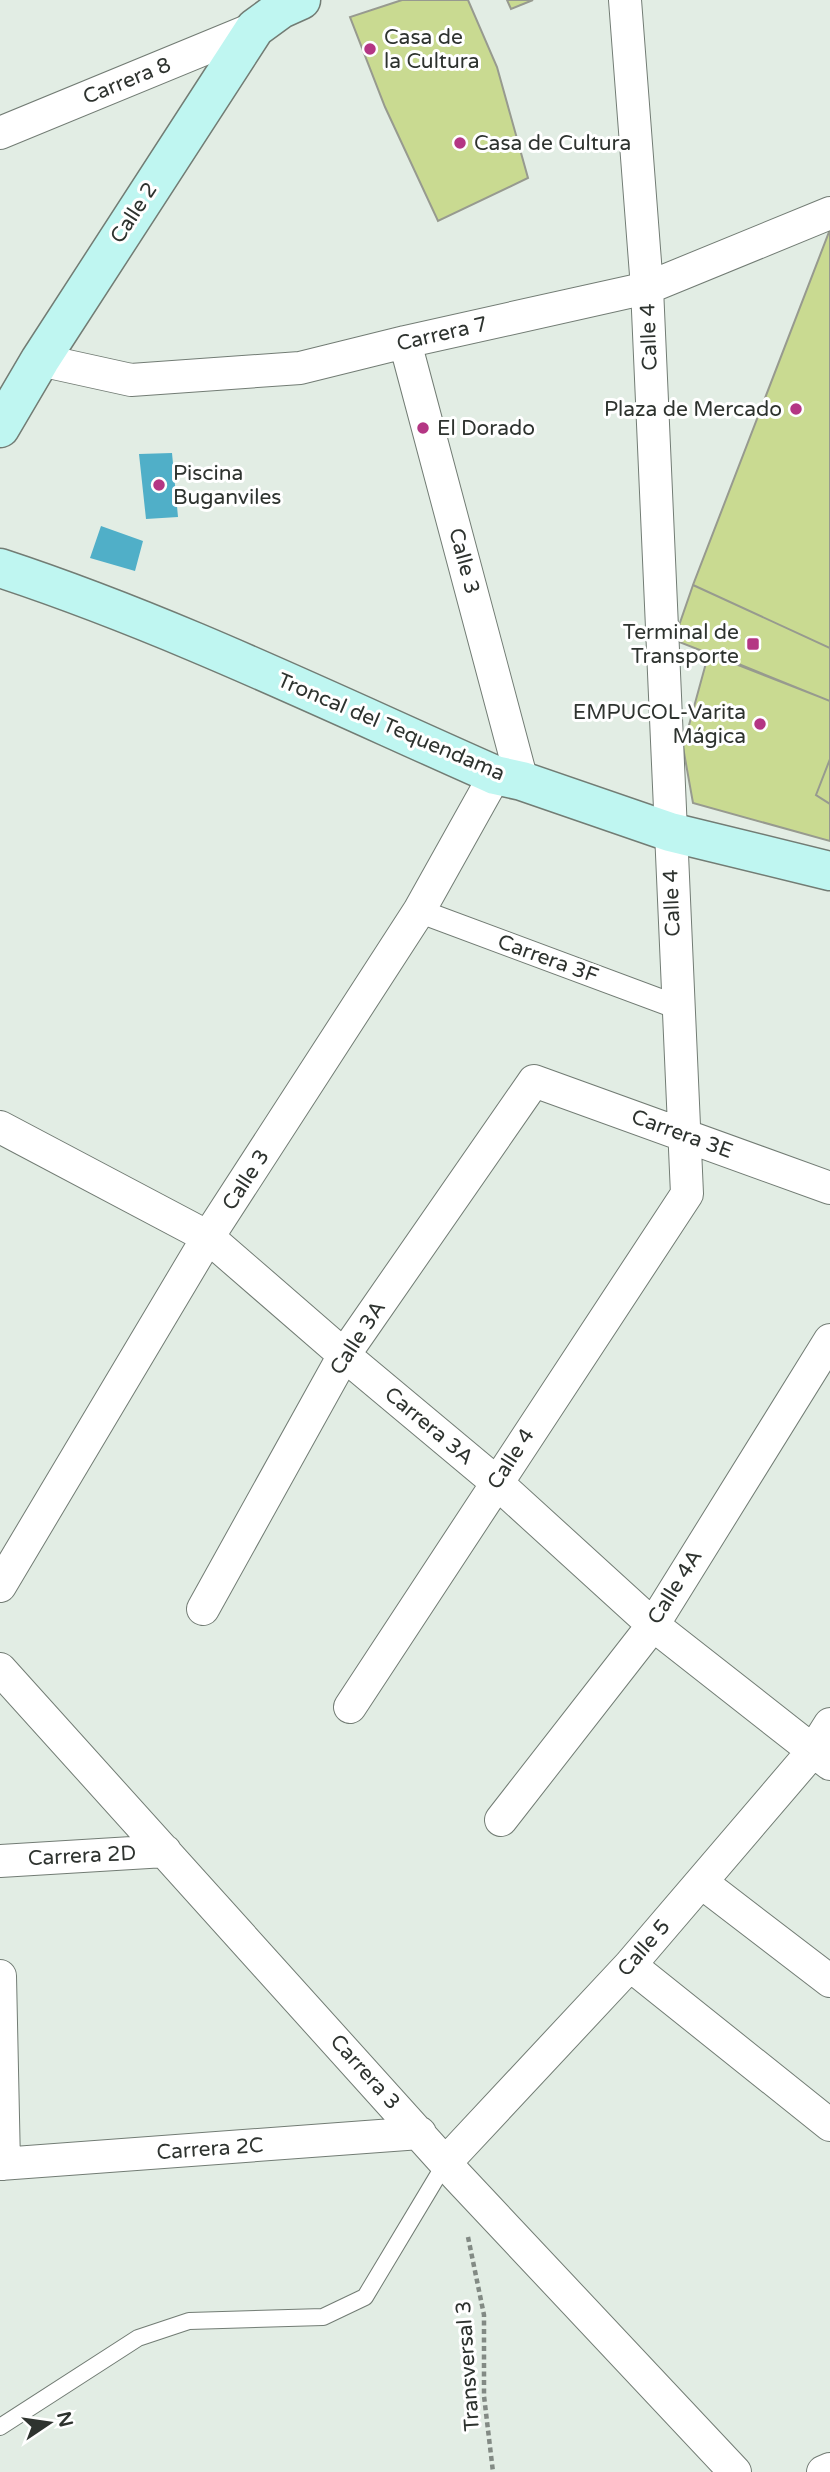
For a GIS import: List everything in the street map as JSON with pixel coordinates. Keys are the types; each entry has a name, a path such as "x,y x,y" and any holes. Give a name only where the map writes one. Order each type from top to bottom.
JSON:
{"main road":[{"name":"Calle 2","path":"0,428 40,360 278,9"},
{"name":"Troncal del Tequendama","path":"0,568 59,588 216,651 509,778 670,832 830,871"}],"street":[{"name":"Calle 4","path":"350,1707 687,1194 647,288 625,0"},
{"name":"Carrera 8","path":"3,126 278,9"},
{"name":"Carrera 7","path":"40,360 131,380 300,368 647,288 830,213"},
{"name":"Calle 3","path":"0,1586 208,1237 419,911 509,778 405,342"},
{"name":"Carrera 3F","path":"419,911 677,1007"},
{"name":"Carrera 3E","path":"534,1081 830,1188"},
{"name":"Calle 3A","path":"203,1609 344,1355 534,1081"},
{"name":"Carrera 3A","path":"0,1127 208,1237 496,1482 653,1625 821,1758"},
{"name":"Calle 4A","path":"501,1820 653,1625 830,1340"},
{"name":"Carrera 3","path":"0,1669 446,2162 735,2472"},
{"name":"Calle 5","path":"446,2162 630,1965 701,1882 821,1758 830,1724"},
{"name":"Carrera 2D","path":"0,1861 165,1851"},
{"path":"701,1882 830,1981"},
{"path":"630,1965 830,2125"},
{"path":"0,1976 2,2164"},
{"name":"Carrera 2C","path":"2,2164 420,2133"},
{"path":"823,2472 830,2469"}],"lane":[{"path":"0,2427 138,2338 190,2321 323,2317 365,2297 446,2162"}],"path":[{"name":"Transversal 3","path":"467,2232 484,2315 484,2396 492,2472"}],"water":[{"name":"Piscina Buganviles","path":"172,453 178,517 146,519 139,454"},
{"path":"101,526 143,541 135,571 90,558"}],"building":[{"name":"Casa de Cultura","path":"402,0 468,0 497,67 528,178 438,221 385,107 350,17"},
{"path":"507,0 533,0 511,9"},
{"name":"Plaza de Mercado","path":"830,232 830,648 693,585"},
{"name":"Terminal de Transporte","path":"693,585 830,648 830,701 674,640"},
{"name":"EMPUCOL-Varita Mágica","path":"709,652 830,701 830,759 816,795 830,804 830,841 693,803 683,747"},
{"path":"830,759 830,804 816,795"}],"place":[{"name":"Casa de la Cultura","path":"370,49"},
{"name":"Casa de Cultura","path":"460,143"},
{"name":"Plaza de Mercado","path":"796,409"},
{"name":"El Dorado","path":"423,428"},
{"name":"Piscina Buganviles","path":"159,485"},
{"name":"Terminal de Transporte","path":"753,644"},
{"name":"EMPUCOL-Varita Mágica","path":"760,724"}]}
